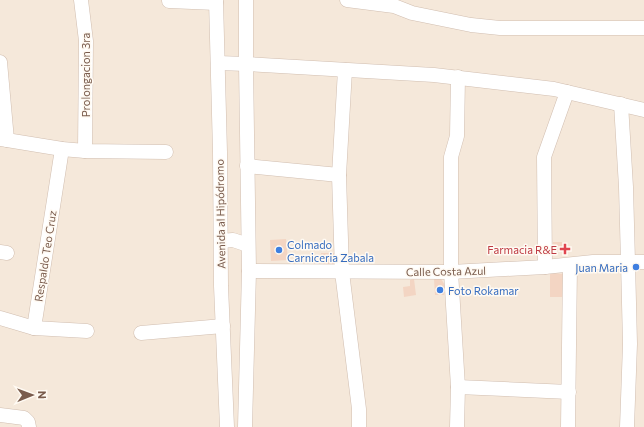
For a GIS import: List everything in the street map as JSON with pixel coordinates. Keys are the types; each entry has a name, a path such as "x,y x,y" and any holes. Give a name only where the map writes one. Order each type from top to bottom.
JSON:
{"street":[{"name":"Prolongacion 3ra","path":"81,0 86,41 85,151"},
{"path":"245,427 249,271 246,0"},
{"path":"347,0 394,6 402,5 412,14 500,28 644,28"},
{"path":"169,1 216,1"},
{"name":"Avenida al Hipódromo","path":"216,1 220,241 227,427"},
{"path":"0,62 3,140 85,151 166,152"},
{"path":"218,63 434,75 554,89 644,110"},
{"path":"345,70 339,175 342,272 359,409 359,427"},
{"path":"456,427 458,387 451,272 450,157 457,136 458,78"},
{"path":"546,267 544,156 567,92"},
{"path":"621,104 626,187 630,344 627,427"},
{"name":"Respaldo Teo Cruz","path":"34,328 62,149"},
{"path":"247,166 339,175"},
{"path":"220,241 234,240 248,245"},
{"name":"Calle Costa Azul","path":"249,271 451,272 546,267 593,262 644,262"},
{"path":"568,427 570,265"},
{"path":"0,318 34,328 87,331"},
{"path":"142,333 223,326"},
{"path":"458,387 569,392"},
{"path":"0,415 24,418 28,423"}],"shaded area":[{"path":"0,0 644,0 644,427 0,427"}],"building":[{"name":"Colmado Carniceria Zabala","path":"286,239 288,260 271,261 270,240"},
{"path":"553,242 568,242 568,251 556,251 553,248"},
{"path":"321,253 334,253 334,264 321,264"},
{"path":"550,273 565,274 565,297 550,297"},
{"path":"414,279 416,295 404,297 403,287 410,286 410,280"},
{"name":"Foto Rokamar","path":"434,279 441,279 445,285 444,295 435,295"}],"place":[{"name":"Farmacia R&E","path":"565,249"},
{"name":"Colmado Carniceria Zabala","path":"279,250"},
{"name":"Juan Maria","path":"636,267"},
{"name":"Foto Rokamar","path":"440,290"}]}
